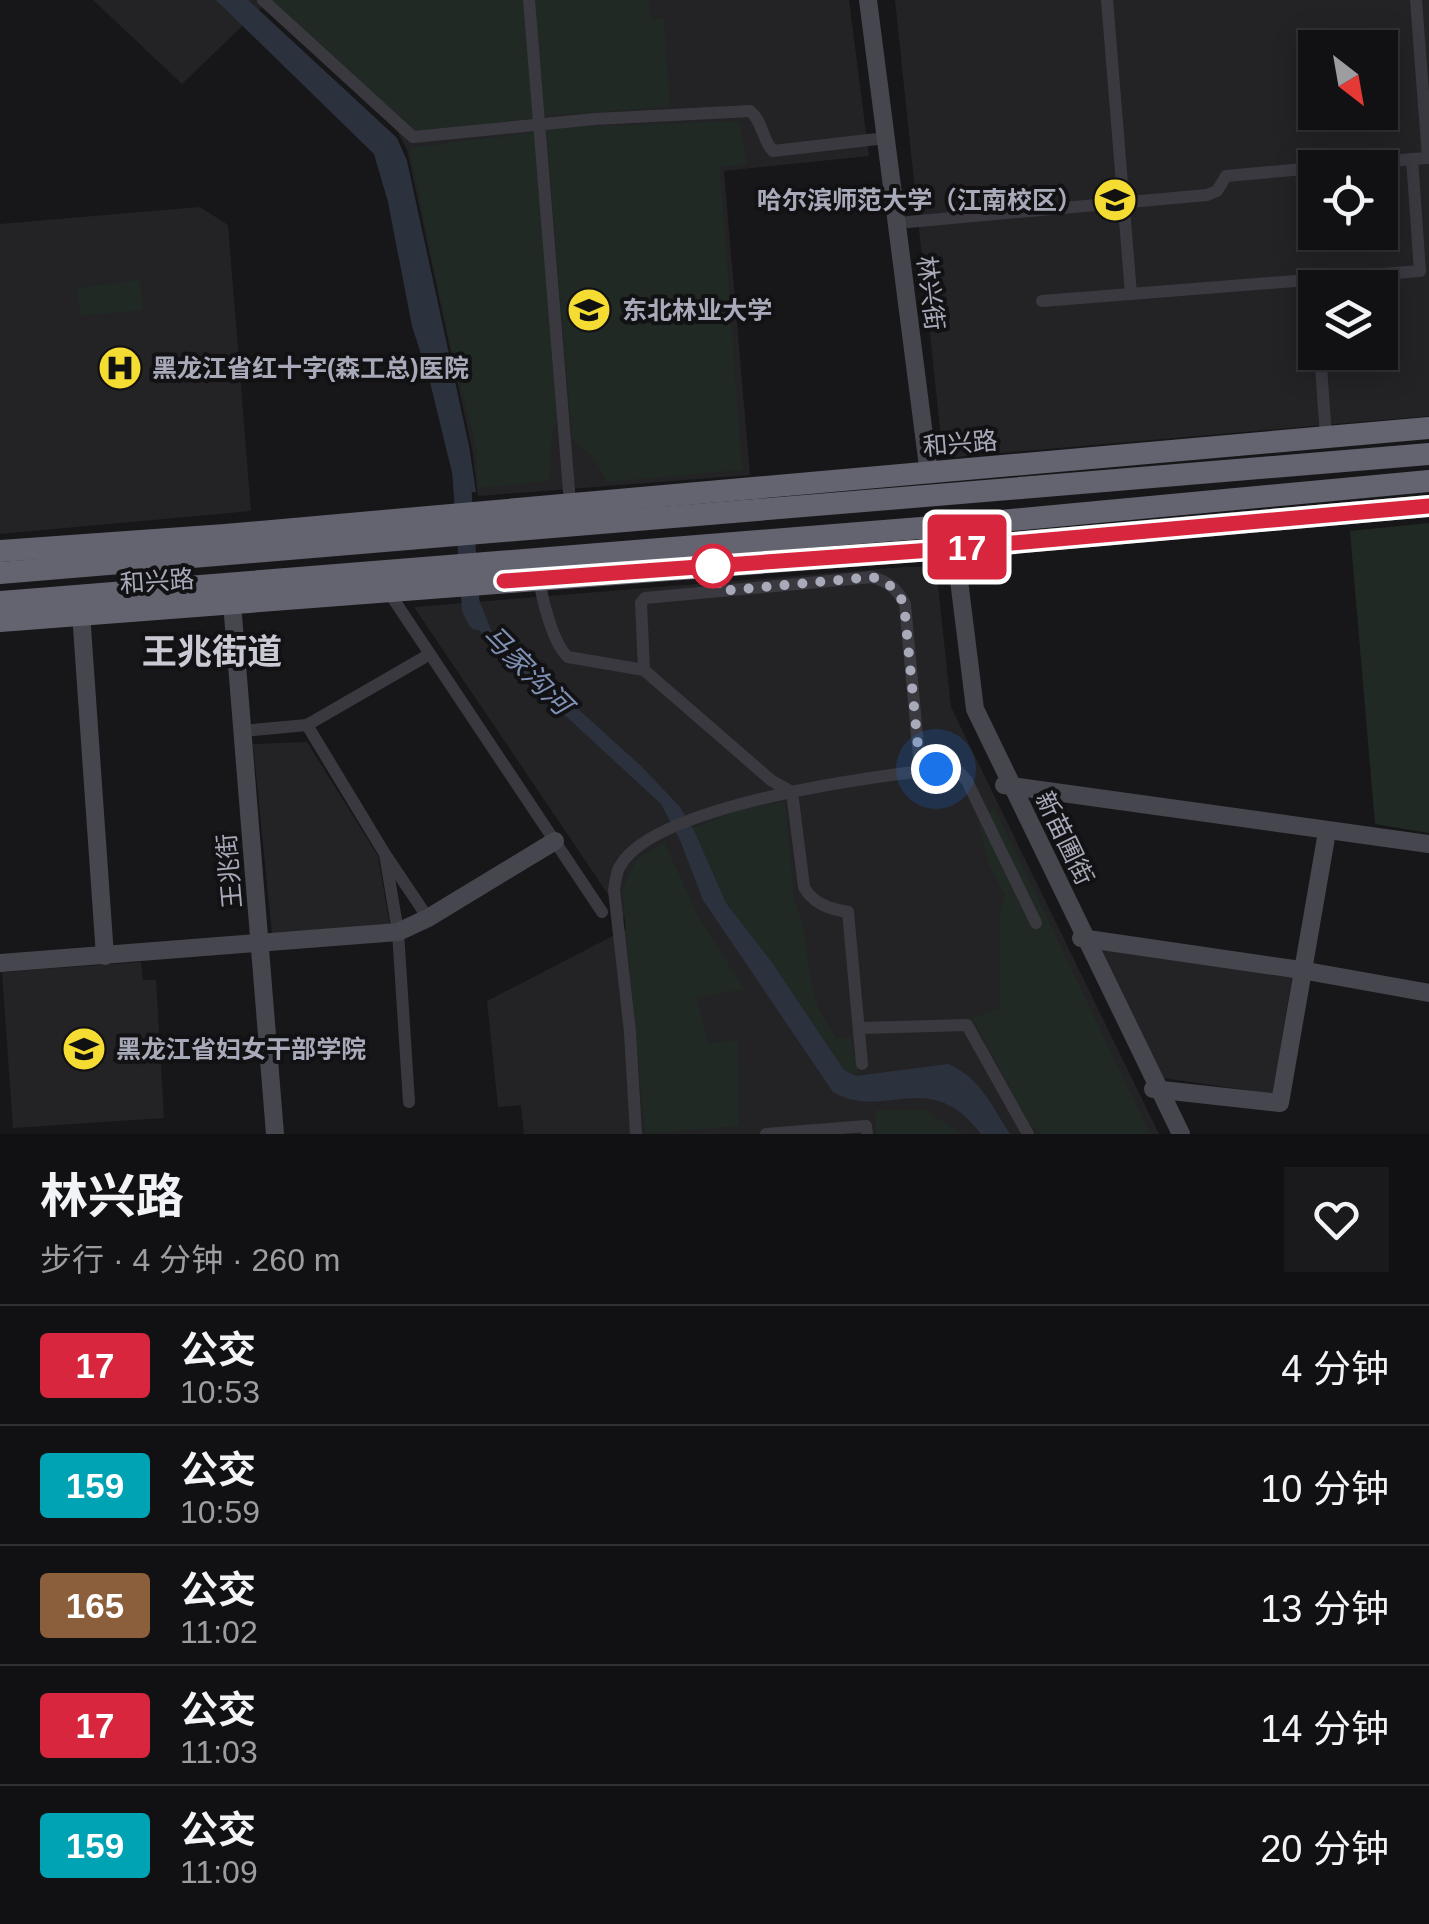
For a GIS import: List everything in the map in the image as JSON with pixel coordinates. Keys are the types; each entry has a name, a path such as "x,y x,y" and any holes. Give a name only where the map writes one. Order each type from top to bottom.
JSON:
{"highway":[{"name":"和兴路","path":"497,521 570,503 1429,428"},
{"path":"1272,466 1367,434"},
{"name":"和兴路","path":"497,521 712,514 1429,454"},
{"path":"933,474 988,492"},
{"path":"436,576 1429,481"},
{"path":"1345,514 1429,490"},
{"path":"622,499 712,514"},
{"path":"503,571 540,578 950,549 1429,506"},
{"path":"0,571 183,558 497,521"},
{"name":"和兴路","path":"0,551 226,535 430,527"},
{"path":"183,558 226,535"},
{"name":"和兴路","path":"0,621 388,591 436,576"},
{"name":"和兴路","path":"0,602 436,576"}],"main road":[{"name":"林兴街","path":"868,0 933,474"},
{"name":"林兴街","path":"880,0 908,222 933,474"},
{"name":"新苗圃街","path":"950,549 968,708 1177,1134"},
{"name":"王兆街","path":"232,603 275,1134"},
{"path":"81,614 105,956"},
{"path":"1008,786 1429,844"},
{"path":"1156,1090 1280,1102 1327,832"},
{"path":"0,963 398,932 555,841"},
{"path":"1084,939 1302,970 1429,993"}],"street":[{"path":"263,0 413,138 541,123 750,111 756,115 766,144 774,151 886,138"},
{"path":"529,0 570,503"},
{"path":"1107,0 1132,294"},
{"path":"1398,160 1428,158 1416,0"},
{"path":"1398,273 1420,270 1412,159"},
{"path":"908,222 1206,195 1217,191 1226,176 1298,170"},
{"path":"1042,301 1298,287"},
{"path":"1321,370 1326,438"},
{"path":"644,670 641,603 645,598 872,577 885,581 897,590 904,604 920,768"},
{"path":"540,578 544,607 559,649 568,658 644,670 772,781 792,792"},
{"path":"388,591 602,912"},
{"path":"242,731 307,725 430,654"},
{"path":"307,725 428,918"},
{"path":"636,1134 630,1032 614,890 619,868 632,852 659,834 759,798 952,764 967,781 1036,924"},
{"path":"792,792 804,887 818,903 848,912 862,1064"},
{"path":"385,854 398,932 409,1102"},
{"path":"860,1028 967,1025 1028,1134"},
{"path":"766,1134 866,1126 867,1134"}],"shaded area":[{"name":"东北林业大学","path":"93,0 849,0 869,156 724,171 750,475 478,496 472,449 407,150 398,132 262,7 182,84"},
{"path":"269,0 523,0 534,118 418,133"},
{"path":"533,0 649,0 651,19 664,18 670,107 545,116"},
{"name":"哈尔滨师范大学（江南校区）","path":"895,0 1429,0 1429,416 943,458"},
{"path":"739,121 747,164 720,167 742,470 607,482 594,458 572,439 546,128"},
{"path":"535,132 558,420 552,433 549,481 477,488 477,452 409,148"},
{"name":"黑龙江省红十字(森工总)医院","path":"200,207 228,225 251,511 0,534 0,224"},
{"path":"140,280 143,310 80,316 77,288"},
{"path":"1429,523 1429,833 1375,824 1350,531"},
{"path":"936,567 951,707 1159,1134 524,1134 521,1105 498,1107 487,1001 630,927 414,607"},
{"path":"307,742 378,856 390,926 272,934 253,744"},
{"path":"785,802 795,902 803,925 813,992 836,1038 850,1038 860,1076 844,1070 771,961 726,903 693,828 746,807"},
{"path":"994,807 1150,1134 1041,1134 1029,1123 972,1018 1000,1008 999,915 1005,896 989,865 978,821"},
{"path":"664,842 699,918 744,989 697,998 708,1043 738,1040 739,1126 645,1134 622,889 636,861"},
{"path":"1102,950 1292,978 1273,1094 1163,1078"},
{"name":"黑龙江省妇女干部学院","path":"141,962 143,980 156,980 164,1118 13,1128 2,972"},
{"path":"875,1110 925,1110 962,1134 876,1134"}],"water":[{"path":"216,0 248,0 397,138 407,161 476,492 457,493 412,326 388,202 374,154"},
{"path":"479,600 491,630 641,766 679,806 693,828 726,903 771,961 844,1070 856,1076 948,1064 977,1085 1010,1134 981,1134 962,1114 925,1098 870,1102 833,1092 703,900 661,804 491,647 465,601"}],"waterway":[{"name":"马家沟河","path":"461,469 471,609 477,621"}],"bus line":[{"name":"17","path":"504,581 946,549 1429,506"}],"place":[{"name":"哈尔滨师范大学（江南校区）","path":"1115,200"},
{"name":"东北林业大学","path":"589,310"},
{"name":"黑龙江省红十字(森工总)医院","path":"120,368"},
{"name":"黑龙江省妇女干部学院","path":"84,1049"}],"district":[{"name":"王兆街道","path":"212,651"}],"route":[{"path":"713,566 721,591 872,577 897,590 904,604 920,768 936,769"}]}
